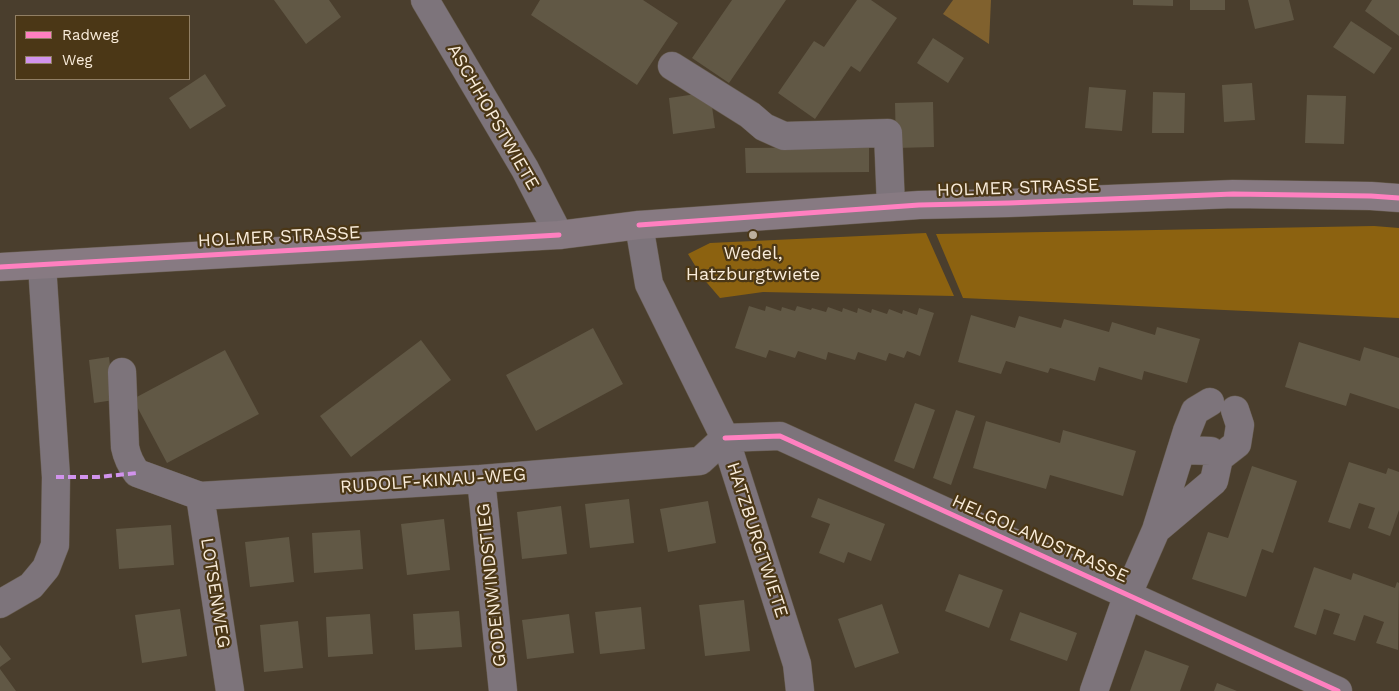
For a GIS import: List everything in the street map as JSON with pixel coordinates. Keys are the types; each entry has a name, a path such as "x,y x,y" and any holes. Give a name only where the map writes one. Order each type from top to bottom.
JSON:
{"main road":[{"name":"HOLMER STRASSE","path":"0,267 560,235 639,225 892,207 1233,194 1399,198"}],"street":[{"name":"ASCHHOPSTWIETE","path":"425,0 560,235"},
{"path":"672,66 750,115 764,127 784,136 888,133 892,207"},
{"name":"HATZBURGTWIETE","path":"639,225 650,284 725,438 797,664 800,691"},
{"path":"0,604 31,586 46,568 55,544 56,477 42,265"},
{"name":"RUDOLF-KINAU-WEG","path":"122,372 127,456 137,473 200,496 481,479 700,461 725,438"},
{"path":"1094,691 1128,594 1156,530 1186,431 1195,412 1222,406 1240,425 1237,444 1219,458 1214,481 1156,530"},
{"name":"HELGOLANDSTRASSE","path":"725,438 780,436 1128,594 1306,685 1338,691"},
{"path":"1181,450 1211,451 1219,458"},
{"name":"GODENWINDSTIEG","path":"481,479 502,691"},
{"name":"LOTSENWEG","path":"200,496 230,691"}],"shaded area":[{"path":"953,0 991,0 989,44 943,14"},
{"path":"1374,226 1399,228 1399,318 963,298 936,234"},
{"path":"926,233 954,296 763,292 720,298 702,277 688,254 710,243"}],"building":[{"path":"274,0 329,0 341,17 306,44"},
{"path":"540,0 643,0 678,23 637,85 531,15"},
{"path":"732,0 786,0 729,83 692,58"},
{"path":"857,0 871,0 897,18 860,72 851,66 815,119 778,93 814,41 824,47"},
{"path":"1133,0 1173,0 1173,6 1133,5"},
{"path":"1190,0 1225,0 1225,10 1190,10"},
{"path":"1248,0 1289,0 1294,20 1255,29"},
{"path":"1372,0 1399,0 1399,36 1365,11"},
{"path":"1351,21 1392,48 1374,74 1333,47"},
{"path":"933,38 964,58 948,83 917,63"},
{"path":"205,74 226,106 190,129 169,98"},
{"path":"1252,83 1255,120 1224,122 1222,85"},
{"path":"1089,87 1126,90 1122,131 1085,128"},
{"path":"710,92 715,128 673,134 669,98"},
{"path":"1153,92 1185,93 1184,133 1152,133"},
{"path":"1307,95 1346,96 1344,144 1305,143"},
{"path":"933,102 934,147 896,148 895,103"},
{"path":"869,147 869,172 746,173 745,148"},
{"path":"749,306 765,311 766,306 781,311 782,307 795,311 797,306 826,312 828,307 842,312 843,308 857,313 858,308 871,313 872,309 887,314 889,309 902,314 903,310 917,315 919,308 934,313 920,356 907,351 904,358 889,353 886,361 858,352 855,360 828,352 826,360 798,351 795,358 769,350 766,358 735,348"},
{"path":"971,315 1015,328 1019,316 1061,328 1064,319 1109,332 1112,322 1155,335 1157,327 1200,339 1187,383 1144,371 1142,380 1099,367 1095,381 1050,368 1048,373 1006,361 1001,374 958,362"},
{"path":"593,328 623,384 536,431 506,375"},
{"path":"421,340 451,380 351,457 320,416"},
{"path":"1299,342 1360,361 1364,347 1399,358 1399,409 1350,393 1346,406 1285,387"},
{"path":"225,350 259,414 167,463 133,399"},
{"path":"109,357 114,400 94,403 89,360"},
{"path":"915,403 935,410 914,469 894,461"},
{"path":"956,410 975,416 951,485 933,478"},
{"path":"986,421 1060,443 1063,430 1136,451 1123,496 1050,475 1046,489 973,468"},
{"path":"1349,462 1386,474 1388,468 1399,472 1399,510 1390,536 1368,528 1375,508 1359,503 1350,529 1328,522"},
{"path":"1252,466 1297,481 1273,553 1262,549 1246,597 1192,579 1208,532 1228,538"},
{"path":"818,498 885,524 871,561 848,552 844,563 819,553 830,524 811,517"},
{"path":"629,499 634,543 590,548 585,504"},
{"path":"708,501 716,543 668,552 660,509"},
{"path":"561,506 567,554 522,559 517,512"},
{"path":"444,519 450,570 407,575 401,524"},
{"path":"171,525 174,565 119,569 116,529"},
{"path":"360,530 363,569 314,573 312,533"},
{"path":"289,537 294,582 250,587 245,542"},
{"path":"1314,567 1351,580 1353,573 1395,588 1397,582 1399,583 1398,650 1376,643 1384,622 1364,615 1355,641 1333,634 1340,614 1324,609 1316,635 1294,627"},
{"path":"959,574 1003,590 989,628 945,611"},
{"path":"744,600 750,651 705,656 699,605"},
{"path":"882,604 899,653 855,668 838,619"},
{"path":"641,607 645,649 600,654 595,612"},
{"path":"180,609 187,656 142,663 135,615"},
{"path":"459,611 462,647 415,650 413,614"},
{"path":"1020,612 1077,633 1067,661 1010,640"},
{"path":"370,614 373,654 328,657 326,617"},
{"path":"569,614 574,653 527,659 522,620"},
{"path":"298,621 303,668 264,672 260,625"},
{"path":"0,645 11,659 0,667"},
{"path":"1145,650 1189,666 1180,691 1130,691"},
{"path":"0,669 16,691 0,691"},
{"path":"1217,683 1237,691 1214,691"}],"marked path":[{"path":"56,477 98,477 137,473"}],"cycle path":[{"path":"639,225 919,205 1233,194 1399,198"},
{"path":"0,267 559,235"},
{"path":"725,438 780,436 1338,691"}],"place":[{"name":"Wedel, Hatzburgtwiete","path":"753,235"}]}
